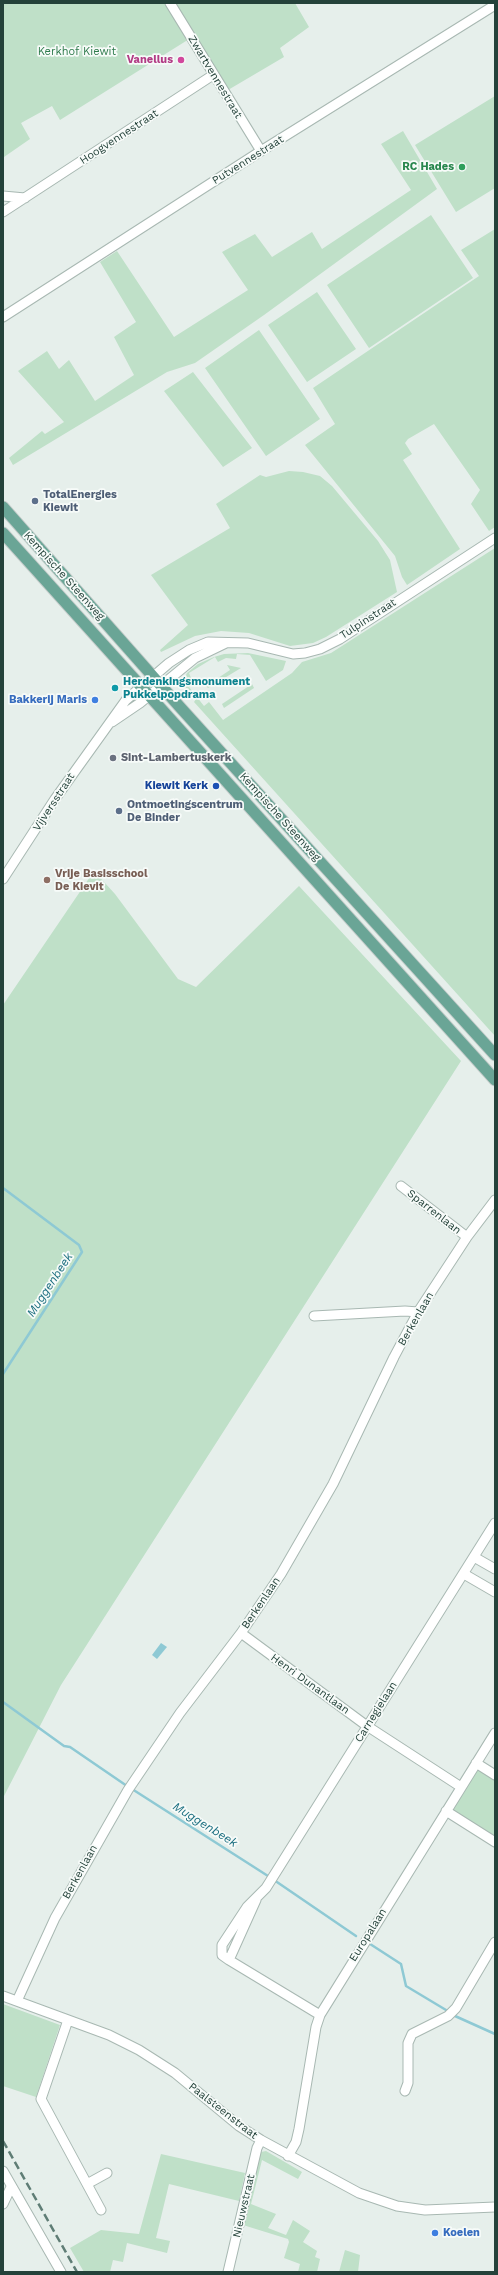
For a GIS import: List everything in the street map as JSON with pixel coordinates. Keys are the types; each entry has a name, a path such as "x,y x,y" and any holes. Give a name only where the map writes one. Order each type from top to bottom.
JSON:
{"main road":[{"name":"Kempische Steenweg","path":"3,507 161,685 495,1055"},
{"name":"Kempische Steenweg","path":"3,532 495,1080"}],"street":[{"name":"Zwartvennestraat","path":"170,3 212,75 261,151"},
{"name":"Putvennestraat","path":"3,317 261,151 495,5"},
{"name":"Hoogvennestraat","path":"3,212 212,75"},
{"path":"3,196 25,198"},
{"name":"Tulpinstraat","path":"153,676 189,650 208,642 248,643 293,654 305,653 320,649 340,638 495,538"},
{"name":"Tulpinstraat","path":"150,696 161,685 195,658 228,642"},
{"name":"Vijversstraat","path":"3,879 106,726 126,700 153,676"},
{"name":"Vijversstraat","path":"106,726 150,696"},
{"name":"Sparrenlaan","path":"401,1186 467,1237"},
{"name":"Berkenlaan","path":"17,2001 55,1918 128,1790 180,1713 241,1633 281,1574 333,1484 394,1357 418,1312 467,1237 495,1200"},
{"path":"314,1316 405,1310 418,1312"},
{"name":"Carnegielaan","path":"256,1900 229,1960 222,1955 222,1945 247,1907 256,1900 266,1888 495,1523"},
{"path":"474,1557 495,1569"},
{"path":"464,1574 495,1592"},
{"name":"Henri Dunantlaan","path":"241,1633 367,1726 461,1787"},
{"name":"Europalaan","path":"288,2156 296,2142 299,2129 316,2027 320,2015 495,1733"},
{"path":"476,1763 495,1775"},
{"path":"446,1811 495,1842"},
{"path":"405,2091 408,2083 408,2042 412,2034 448,2016 456,2008 495,1942"},
{"path":"229,1960 320,2015"},
{"name":"Paalsteenstraat","path":"3,1996 109,2035 157,2061 239,2126 288,2156 359,2193 397,2206 425,2210 495,2207"},
{"path":"68,2020 40,2099 101,2210"},
{"name":"Nieuwstraat","path":"228,2272 261,2140"},
{"path":"3,2171 61,2272"},
{"path":"87,2184 107,2173"},
{"path":"3,2204 12,2187"}],"green space":[{"name":"Kerkhof Kiewit","path":"3,3 295,3 309,27 280,48 284,57 228,90 194,36 60,120 52,106 21,123 30,139 4,157"},
{"name":"RC Hades","path":"495,96 495,188 456,212 415,145"},
{"path":"403,131 437,189 264,315 195,363 167,372 13,465 9,458 42,431 45,434 64,422 18,371 47,351 59,369 69,360 95,401 134,375 114,337 136,322 100,262 117,251 174,337 248,290 222,252 255,234 272,257 312,232 322,249 411,190 381,144"},
{"path":"431,215 473,278 369,348 327,285"},
{"path":"495,229 495,527 489,531 471,504 480,490 434,424 408,439 405,443 412,454 403,460 460,549 407,585 402,577 395,556 305,445 335,424 313,388 479,276 461,250"},
{"path":"317,292 356,349 307,382 268,325"},
{"path":"259,330 320,419 266,456 205,368"},
{"path":"193,372 252,448 223,467 164,391"},
{"path":"289,471 303,472 320,476 332,486 378,541 390,560 397,592 326,637 313,643 290,646 249,633 221,631 195,636 161,652 160,650 188,625 151,575 230,528 216,504 260,475 266,477"},
{"path":"495,548 495,1036 194,702 196,699 185,689 183,682 187,673 198,664 214,657 224,654 248,653 286,661 283,670 266,681 250,655 237,654 236,659 226,658 218,662 215,657 189,673 193,683 189,687 204,706 209,702 223,720 292,673 302,662 331,653"},
{"path":"227,665 241,668 208,688 206,686 230,670"},
{"path":"252,684 254,688 224,708 222,704"},
{"path":"94,871 115,894 178,979 196,987 299,886 461,1061 61,1685 3,1798 3,1005"},
{"path":"477,1769 495,1780 495,1837 451,1809"},
{"path":"3,2004 60,2025 36,2097 3,2086"},
{"path":"266,2151 302,2172 298,2179 262,2160 251,2204 276,2214 268,2228 286,2235 293,2220 310,2231 303,2242 317,2251 315,2257 320,2259 317,2272 298,2272 300,2264 284,2258 289,2242 288,2239 243,2225 259,2158 261,2152"},
{"path":"161,2154 245,2173 239,2201 169,2184 156,2238 170,2241 167,2253 127,2243 123,2262 113,2260 110,2272 84,2272 70,2248 101,2230 139,2234"},
{"path":"345,2250 360,2255 358,2272 339,2272"}],"water":[{"path":"161,1643 167,1647 157,1659 152,1655"}],"waterway":[{"name":"Muggenbeek","path":"3,1188 79,1245 82,1252 3,1374"},
{"name":"Muggenbeek","path":"3,1702 64,1746 70,1747 127,1786"},
{"name":"Muggenbeek","path":"132,1789 268,1876"},
{"name":"Muggenbeek","path":"274,1880 356,1936"},
{"name":"Muggenbeek","path":"367,1942 401,1964 406,1986 446,2010"},
{"name":"Muggenbeek","path":"455,2016 495,2034"}],"railway":[{"path":"3,2141 77,2272"}],"place":[{"name":"Vanellus","path":"181,60"},
{"name":"RC Hades","path":"462,167"},
{"name":"TotalEnergies Kiewit","path":"35,501"},
{"name":"Herdenkingsmonument Pukkelpopdrama","path":"115,688"},
{"name":"Bakkerij Maris","path":"95,700"},
{"name":"Sint-Lambertuskerk","path":"113,758"},
{"name":"Kiewit Kerk","path":"216,786"},
{"name":"Ontmoetingscentrum De Binder","path":"119,811"},
{"name":"Vrije Basisschool De Kievit","path":"47,880"},
{"name":"Koelen","path":"435,2233"}]}
